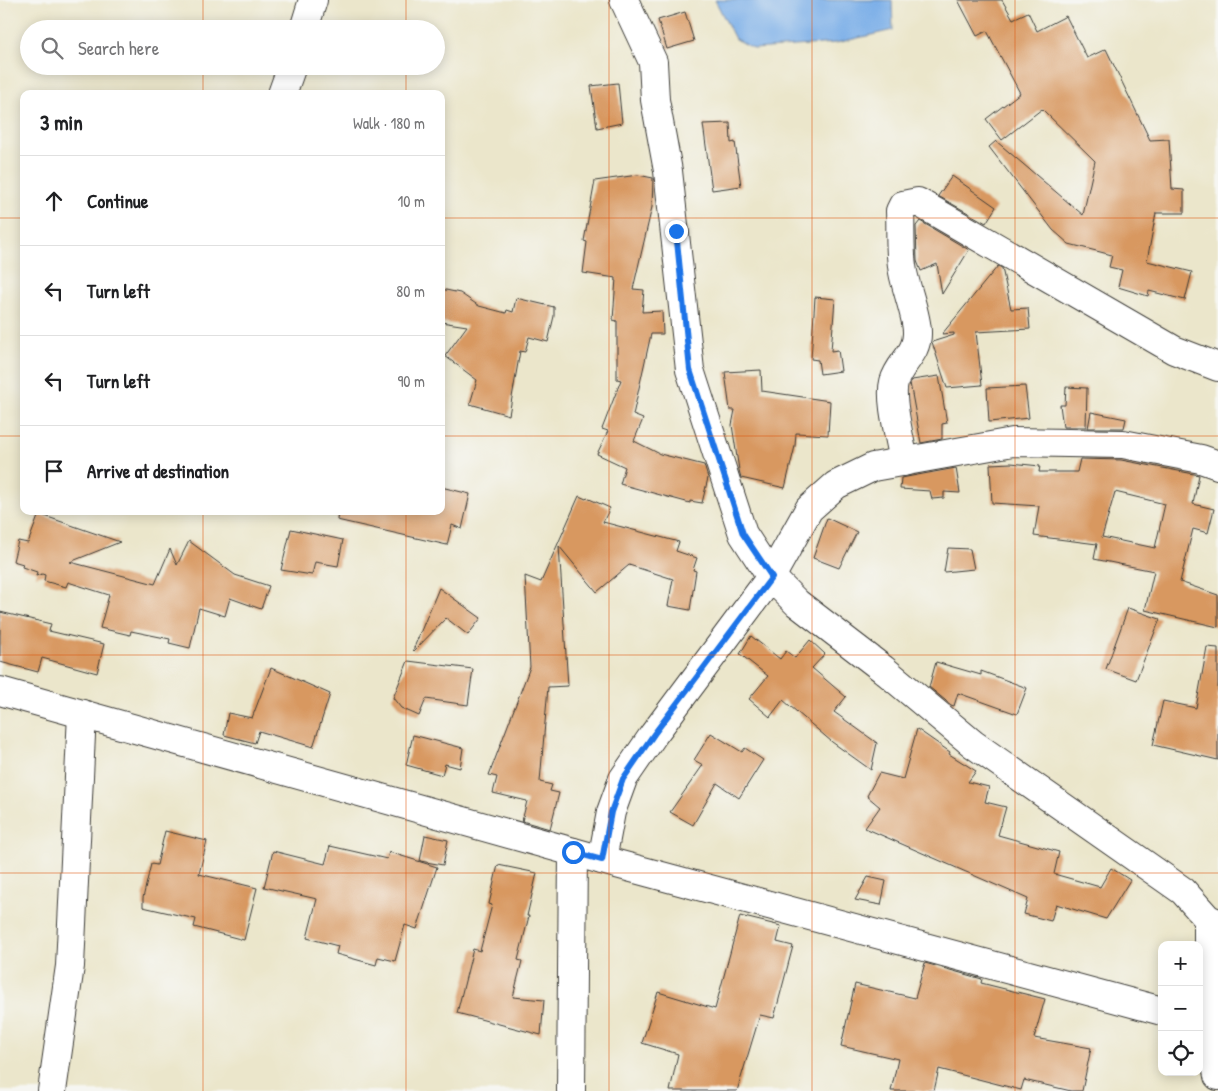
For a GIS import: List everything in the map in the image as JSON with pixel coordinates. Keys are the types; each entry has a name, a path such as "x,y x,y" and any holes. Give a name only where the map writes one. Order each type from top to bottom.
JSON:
{"street":[{"path":"307,20 313,0"},
{"path":"624,0 653,62 655,100 668,171 690,370 743,534 772,577 797,603 883,669 973,744 1183,891 1213,921 1208,1023 1218,1076"},
{"path":"283,90 289,75"},
{"path":"904,462 893,400 893,385 898,370 913,352 918,331 902,271 900,211 904,205 918,202 1174,350 1218,367"},
{"path":"602,860 611,812 623,779 654,734 772,577 808,509 836,485 873,467 1013,442 1123,444 1201,459 1218,466"},
{"path":"0,690 573,852 1158,1010"},
{"path":"52,1091 70,966 82,714"},
{"path":"571,1091 573,852"}],"water":[{"path":"715,0 892,0 893,30 836,43 754,49 735,39"}],"building":[{"path":"958,0 1002,0 1013,19 1028,12 1037,31 1066,16 1087,58 1106,49 1150,140 1169,139 1172,189 1184,190 1184,213 1156,213 1147,261 1192,272 1185,300 1149,291 1148,296 1118,287 1122,270 1109,267 1112,255 1069,244 1053,230 989,147 996,141 1083,215 1095,161 1042,109 1002,140 986,119 1020,93 987,31 977,36"},
{"path":"685,12 694,41 667,49 658,20"},
{"path":"618,83 622,123 597,128 591,86"},
{"path":"730,123 731,143 735,142 741,186 712,190 703,124"},
{"path":"638,175 653,178 652,207 633,289 644,290 642,312 662,311 663,334 651,334 633,415 643,419 634,441 660,454 704,465 708,478 702,503 690,501 690,503 620,484 625,467 597,454 608,431 602,429 621,380 617,379 617,321 613,320 616,278 583,273 587,242 584,241 595,181"},
{"path":"952,176 996,207 986,223 938,196"},
{"path":"920,221 969,250 942,294 937,264 921,271 917,261 916,226"},
{"path":"998,266 1002,268 1011,309 1028,308 1030,329 976,332 982,385 947,388 932,342 954,335 954,333 942,334"},
{"path":"445,290 460,293 479,306 506,313 507,310 513,312 516,298 554,307 554,316 548,342 529,337 525,352 520,351 509,415 470,404 477,380 445,356 467,326 445,323"},
{"path":"815,297 835,299 831,351 838,350 841,371 820,374 818,360 811,359"},
{"path":"761,370 762,391 830,401 828,435 796,433 795,446 785,488 741,478 739,470 732,425 735,410 730,410 725,372"},
{"path":"939,376 947,423 942,424 942,439 921,443 910,383 912,380"},
{"path":"1025,386 1029,418 989,422 987,388"},
{"path":"1066,387 1087,388 1086,427 1063,427 1060,405 1065,405"},
{"path":"1091,412 1126,419 1124,428 1088,428"},
{"path":"1080,459 1121,460 1199,475 1193,504 1214,509 1208,533 1193,529 1180,582 1218,595 1218,627 1145,610 1154,571 1094,559 1097,544 1034,536 1039,506 992,503 990,464 1011,463 1040,466 1039,472 1077,472","holes":["1115,492 1165,504 1155,548 1102,537"]},
{"path":"956,468 960,493 944,492 944,498 932,499 930,491 900,489 901,478"},
{"path":"445,488 470,494 462,529 452,525 447,545 337,520 338,515 445,515"},
{"path":"579,496 610,508 603,522 679,542 676,551 697,558 693,570 696,571 690,610 668,606 673,579 629,565 597,592 559,546 568,686 548,687 540,782 552,785 550,791 559,793 550,829 522,821 527,801 493,793 497,777 489,775 530,667 525,576 541,582"},
{"path":"39,515 42,515 120,542 70,562 155,584 170,549 177,565 189,541 235,575 269,586 261,609 230,598 225,616 199,608 190,648 169,643 170,639 131,631 130,635 100,628 109,595 68,582 66,587 44,581 45,575 42,574 36,576 37,572 22,567 23,564 13,561 18,541 28,543"},
{"path":"827,518 857,532 839,568 813,558"},
{"path":"291,529 343,540 338,566 315,562 312,575 281,570"},
{"path":"948,548 970,549 974,569 944,572"},
{"path":"439,588 481,618 468,635 446,618 414,651 413,650"},
{"path":"1128,608 1160,619 1136,680 1106,669"},
{"path":"0,612 51,624 49,631 104,644 97,673 42,658 38,672 0,662"},
{"path":"751,636 780,659 786,651 795,658 810,640 825,654 812,668 846,697 834,712 877,743 871,770 832,742 783,700 770,717 749,699 768,676 740,654"},
{"path":"1207,647 1218,648 1218,760 1153,745 1163,701 1196,708"},
{"path":"408,661 473,669 468,705 426,699 419,716 401,708 393,698"},
{"path":"936,662 981,675 981,671 1027,688 1017,714 958,693 954,706 951,705 929,687"},
{"path":"271,668 330,694 313,747 259,731 255,743 224,735 228,713 252,718"},
{"path":"917,729 950,752 949,754 976,771 968,782 989,787 985,802 1006,807 998,835 1059,852 1054,874 1100,887 1111,868 1130,880 1106,919 1056,904 1051,921 1024,914 1028,899 865,828 880,807 867,796 879,773 903,779"},
{"path":"711,733 742,752 745,748 763,760 739,798 717,783 693,825 670,812 703,765 694,760"},
{"path":"413,735 463,748 460,768 445,764 442,775 406,765"},
{"path":"165,831 207,841 199,874 257,888 244,940 194,927 196,919 143,907 143,898 151,864 157,865"},
{"path":"425,835 448,840 443,865 420,861"},
{"path":"330,846 387,859 389,852 437,867 417,929 405,925 395,961 378,957 376,965 336,954 338,946 307,938 317,899 264,887 273,851 325,864"},
{"path":"498,865 537,873 518,960 522,961 513,997 544,1000 541,1035 457,1013 473,949 480,951 492,905 489,904"},
{"path":"868,877 886,881 881,905 855,900"},
{"path":"740,916 781,926 777,942 793,946 774,1018 760,1015 737,1091 670,1091 678,1054 642,1043 658,992 715,1009"},
{"path":"925,963 982,979 981,983 1045,999 1034,1038 1091,1048 1082,1091 1071,1091 1024,1080 1021,1090 939,1069 934,1091 891,1091 898,1059 841,1046 855,984 915,998"}],"route":[{"path":"573,852 602,860 611,812 623,779 654,734 772,577 743,534 690,370 676,231"}]}
